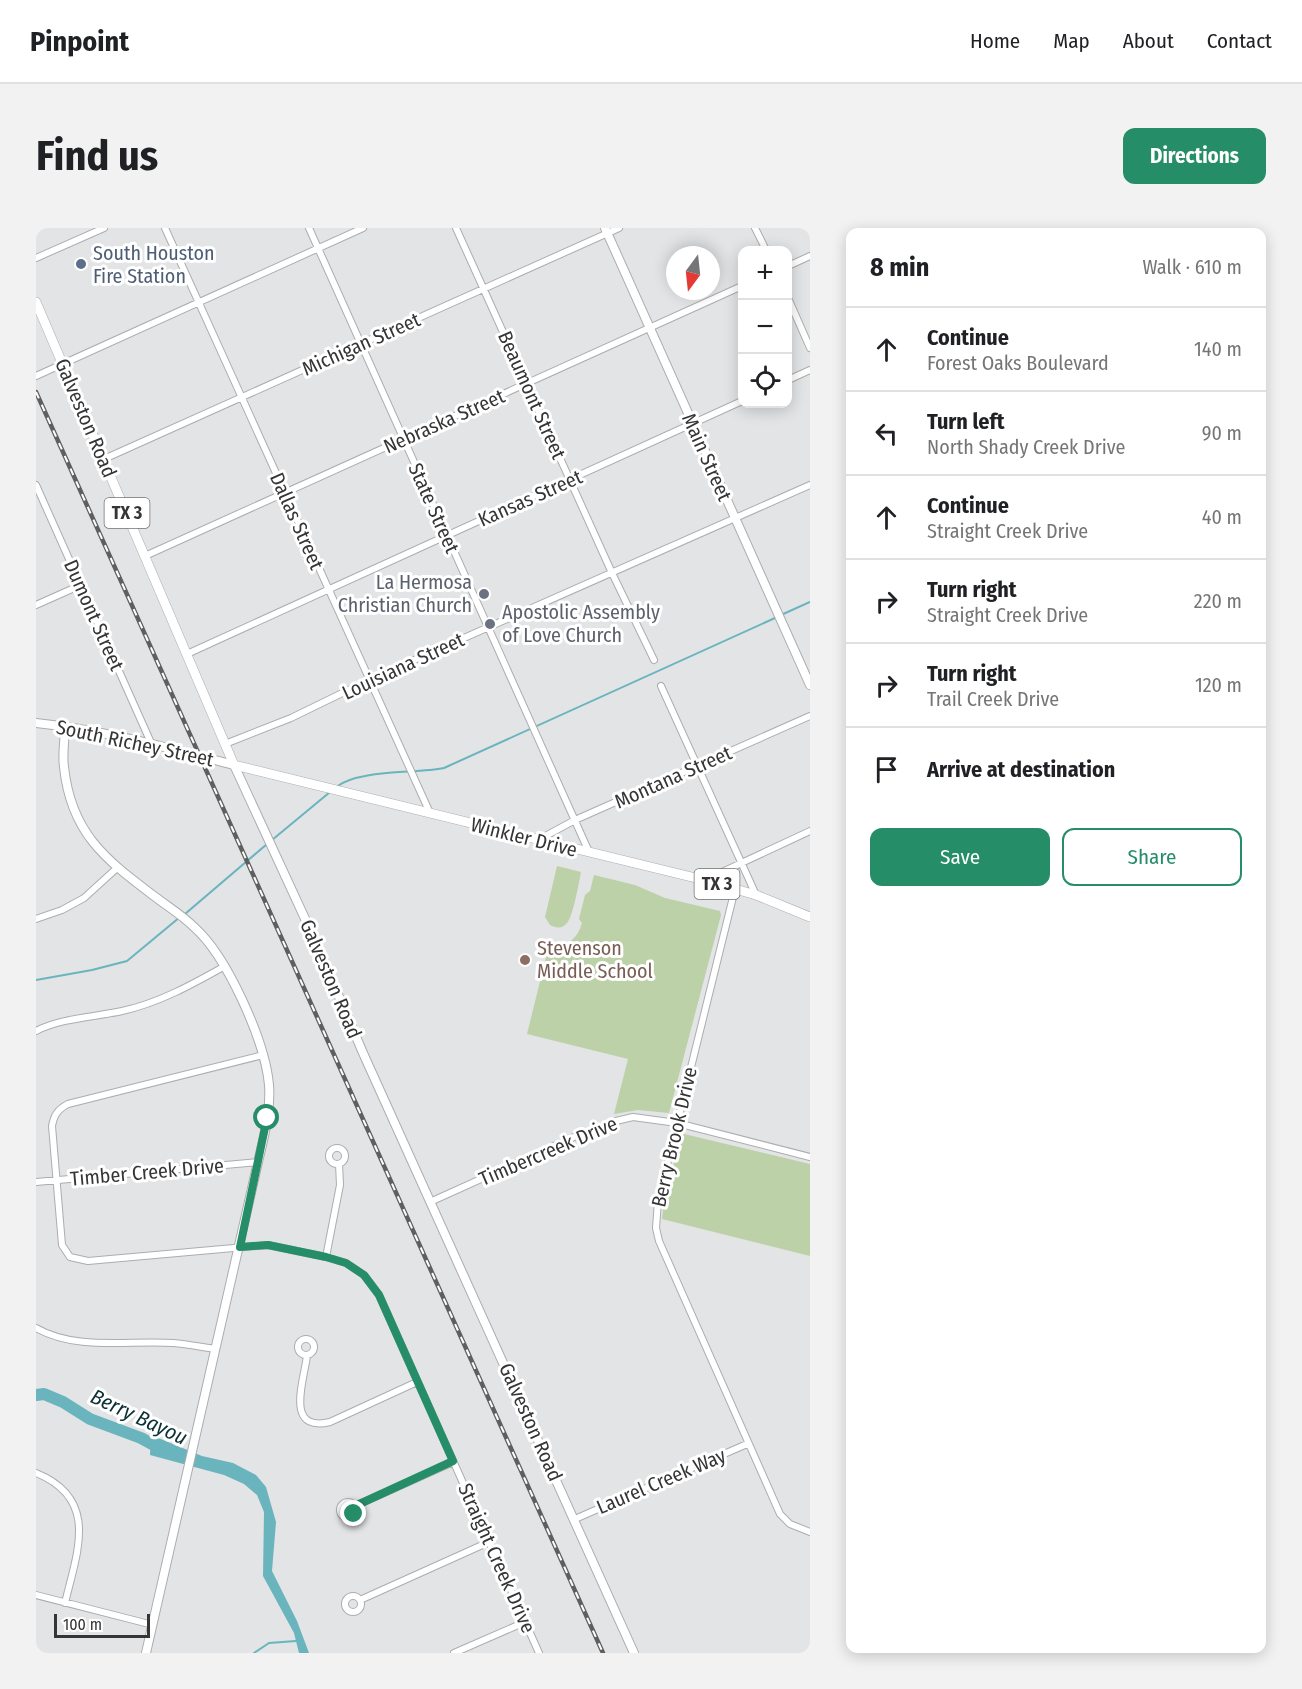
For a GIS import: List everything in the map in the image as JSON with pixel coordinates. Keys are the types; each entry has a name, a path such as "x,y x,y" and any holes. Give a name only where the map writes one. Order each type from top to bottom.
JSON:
{"main road":[{"name":"Galveston Road","path":"36,302 234,765"},
{"name":"Winkler Drive","path":"234,765 704,880 756,895 810,917"}],"street":[{"path":"36,258 104,228"},
{"name":"Dallas Street","path":"165,228 430,813"},
{"name":"State Street","path":"309,228 590,853"},
{"path":"36,376 363,228"},
{"name":"Beaumont Street","path":"456,228 612,573 654,660"},
{"name":"Michigan Street","path":"104,459 484,290 606,231 619,228"},
{"path":"755,228 764,246"},
{"name":"Main Street","path":"606,231 810,685"},
{"path":"792,264 810,256"},
{"name":"Nebraska Street","path":"145,556 738,288"},
{"path":"789,300 810,348"},
{"path":"792,378 810,370"},
{"name":"Kansas Street","path":"187,654 738,403"},
{"name":"Louisiana Street","path":"225,744 308,710 369,680 810,485"},
{"name":"Dumont Street","path":"37,489 153,745"},
{"path":"36,605 81,585"},
{"path":"661,686 756,895"},
{"name":"Montana Street","path":"538,840 575,820 810,716"},
{"name":"South Richey Street","path":"36,723 65,726 234,765"},
{"path":"65,726 64,766 73,810 84,831 98,850 117,868 207,939 225,966 263,1055 269,1085 267,1118 240,1247 146,1653"},
{"name":"Galveston Road","path":"234,765 634,1653"},
{"path":"704,880 810,831"},
{"path":"36,919 62,910 84,898 117,868"},
{"name":"Berry Brook Drive","path":"735,889 658,1201 656,1228 659,1241 747,1444 780,1514 790,1524 810,1532"},
{"path":"36,1031 54,1024 141,1005 189,986 225,966"},
{"name":"Straight Creek Drive","path":"263,1055 68,1104 60,1108 52,1126 62,1245 70,1257 88,1261 268,1245 326,1257 346,1263 355,1269 379,1295 539,1653"},
{"name":"Timbercreek Drive","path":"430,1202 574,1137 633,1117 677,1123 810,1157"},
{"name":"Timber Creek Drive","path":"36,1182 258,1162"},
{"path":"326,1257 340,1185 339,1164"},
{"path":"36,1328 47,1334 81,1342 173,1343 215,1349"},
{"path":"307,1355 298,1399 299,1408 305,1417 316,1423 330,1422 417,1382"},
{"name":"Laurel Creek Way","path":"575,1519 747,1444"},
{"path":"355,1506 453,1461"},
{"path":"36,1473 53,1482 68,1495 79,1521 80,1542 65,1603"},
{"path":"360,1600 489,1542"},
{"path":"36,1595 153,1625"},
{"path":"454,1653 525,1622"}],"green space":[{"path":"557,866 581,872 576,899 569,919 565,925 554,927 545,917"},
{"path":"594,875 635,885 665,898 720,911 721,915 669,1113 638,1110 614,1114 628,1059 527,1034 549,945 561,945 570,941 577,934 582,923 579,919 585,895 590,891"},
{"path":"684,1134 810,1164 810,1256 662,1219 664,1202 681,1137"}],"water":[{"path":"151,1435 202,1456 233,1463 256,1475 266,1487 276,1522 272,1571 297,1621 309,1653 299,1653 294,1633 263,1576 264,1512 257,1495 244,1484 224,1475 150,1455"}],"waterway":[{"path":"781,615 810,602"},
{"path":"336,787 358,777 444,768 775,618"},
{"path":"272,840 330,792"},
{"path":"185,914 267,844"},
{"path":"36,980 127,961 180,917"},
{"name":"Berry Bayou","path":"36,1395 44,1394 63,1402 90,1419 141,1438 163,1450"},
{"path":"254,1653 269,1643 296,1641"}],"railway":[{"path":"36,392 603,1653"}],"place":[{"name":"South Houston Fire Station","path":"81,264"},
{"name":"La Hermosa Christian Church","path":"484,594"},
{"name":"Apostolic Assembly of Love Church","path":"490,624"},
{"name":"Stevenson Middle School","path":"525,960"}],"route":[{"path":"267,1118 240,1247 268,1245 326,1257 346,1263 364,1275 379,1295 453,1461 355,1506 354,1514"}]}
